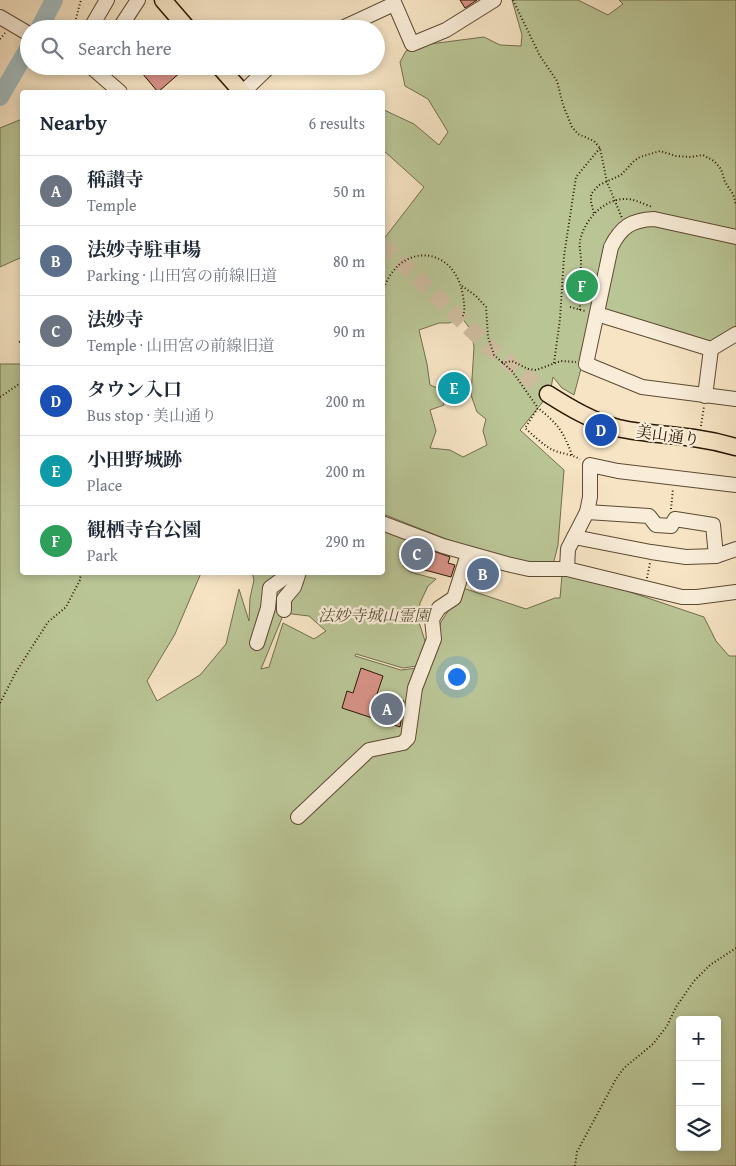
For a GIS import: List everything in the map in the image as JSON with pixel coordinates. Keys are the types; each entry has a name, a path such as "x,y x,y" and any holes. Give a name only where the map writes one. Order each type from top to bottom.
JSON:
{"main road":[{"path":"163,0 180,20"},
{"path":"227,75 240,90"},
{"name":"美山通り","path":"548,394 572,409 618,428 694,438 736,447"}],"street":[{"path":"96,20 108,0"},
{"path":"125,20 138,0"},
{"path":"358,20 394,2 412,44 446,30 494,0"},
{"path":"6,21 20,29"},
{"path":"103,75 118,90"},
{"path":"244,90 260,75"},
{"path":"736,237 654,219 641,219 626,227 616,236 611,247 586,364 642,387 736,399"},
{"path":"597,314 711,349 736,334"},
{"path":"705,396 711,349"},
{"path":"566,569 568,549 586,512 590,497 590,464 618,471 736,485"},
{"path":"586,512 649,516 656,525 671,526 675,520 713,525 716,556"},
{"path":"385,523 411,535 468,554 524,568 566,569 682,597 736,592"},
{"path":"574,537 652,552 694,557 716,556 736,549"},
{"path":"298,817 369,750 403,743 408,738 415,688 434,639 432,619 439,608 454,598 468,554"},
{"path":"258,642 268,608 270,588 288,575"},
{"path":"284,610 284,599 294,587 298,575"}],"path":[{"path":"75,20 81,0"},
{"path":"513,0 540,56 557,81 563,105 572,127 578,134 594,141 600,148 607,182 626,227"},
{"path":"554,363 560,327 564,256 576,177 600,148"},
{"path":"594,213 591,194 599,185 621,175 634,161 660,151 676,156 691,157 703,155 714,161 721,169 736,205"},
{"path":"385,287 391,272 401,262 410,257 434,256 444,262 462,286 476,296 486,308 488,338 494,355 512,371 538,408 556,422 566,439 572,455 556,452 546,447 525,428 538,408"},
{"path":"462,286 466,308 462,318"},
{"path":"570,307 597,314"},
{"path":"502,363 512,361 528,369 536,370 561,361 573,361"},
{"path":"0,397 20,383"},
{"path":"701,428 705,396"},
{"path":"671,510 674,477"},
{"path":"0,703 16,672 48,622 66,607 80,580 81,575"},
{"path":"574,1166 578,1152 624,1068 653,1044 667,1026 694,981 710,965 736,948"}],"green space":[{"path":"512,0 578,0 608,15 623,4 619,0 736,0 736,237 654,219 616,236 574,395 562,388 553,377 550,393 520,430 564,470 558,545 553,565 504,562 385,515 385,237 424,187 385,152 385,110 414,124 439,145 448,132 428,99 405,86 400,62 406,51 430,44 484,37 500,45 521,46 522,35","holes":["462,318 471,330 474,347 471,395 477,412 486,419 483,431 487,445 463,457 450,450 430,448 436,431 430,410 444,405 440,389 430,385 419,330"]},
{"path":"20,120 20,258 0,267 0,128"},
{"path":"647,223 736,241 736,328 711,342 606,310 603,306 614,250 624,234"},
{"name":"法妙寺城山霊園","path":"0,364 20,364 20,575 200,575 175,634 147,681 157,701 200,675 226,644 239,589 249,621 250,598 254,580 253,575 385,575 385,524 411,535 403,566 410,572 436,579 428,586 420,603 417,616 426,644 417,666 403,668 356,654 355,656 401,670 418,668 424,670 441,622 463,588 526,609 555,598 560,598 562,575 618,588 704,617 716,641 729,656 736,656 736,1166 0,1166","holes":["284,613 309,616 326,631 314,639 283,623 269,667 261,669"]}],"building":[{"path":"460,0 477,0 465,8"},
{"path":"144,75 177,75 160,90 156,90"},
{"path":"411,543 450,557 448,563 455,565 451,577 410,566 410,564 405,562"},
{"path":"361,668 383,676 377,694 398,701 398,699 404,701 400,727 342,708 347,691 353,693"}],"waterway":[{"path":"44,20 54,0"},
{"path":"0,97 20,63"}],"tunnel":[{"path":"385,247 489,347 548,394"}],"place":[{"name":"観栖寺台公園","path":"582,286"},
{"name":"小田野城跡","path":"454,388"},
{"name":"タウン入口","path":"601,430"},
{"name":"法妙寺","path":"417,554"},
{"name":"法妙寺駐車場","path":"483,574"},
{"name":"稱讃寺","path":"387,709"}]}
